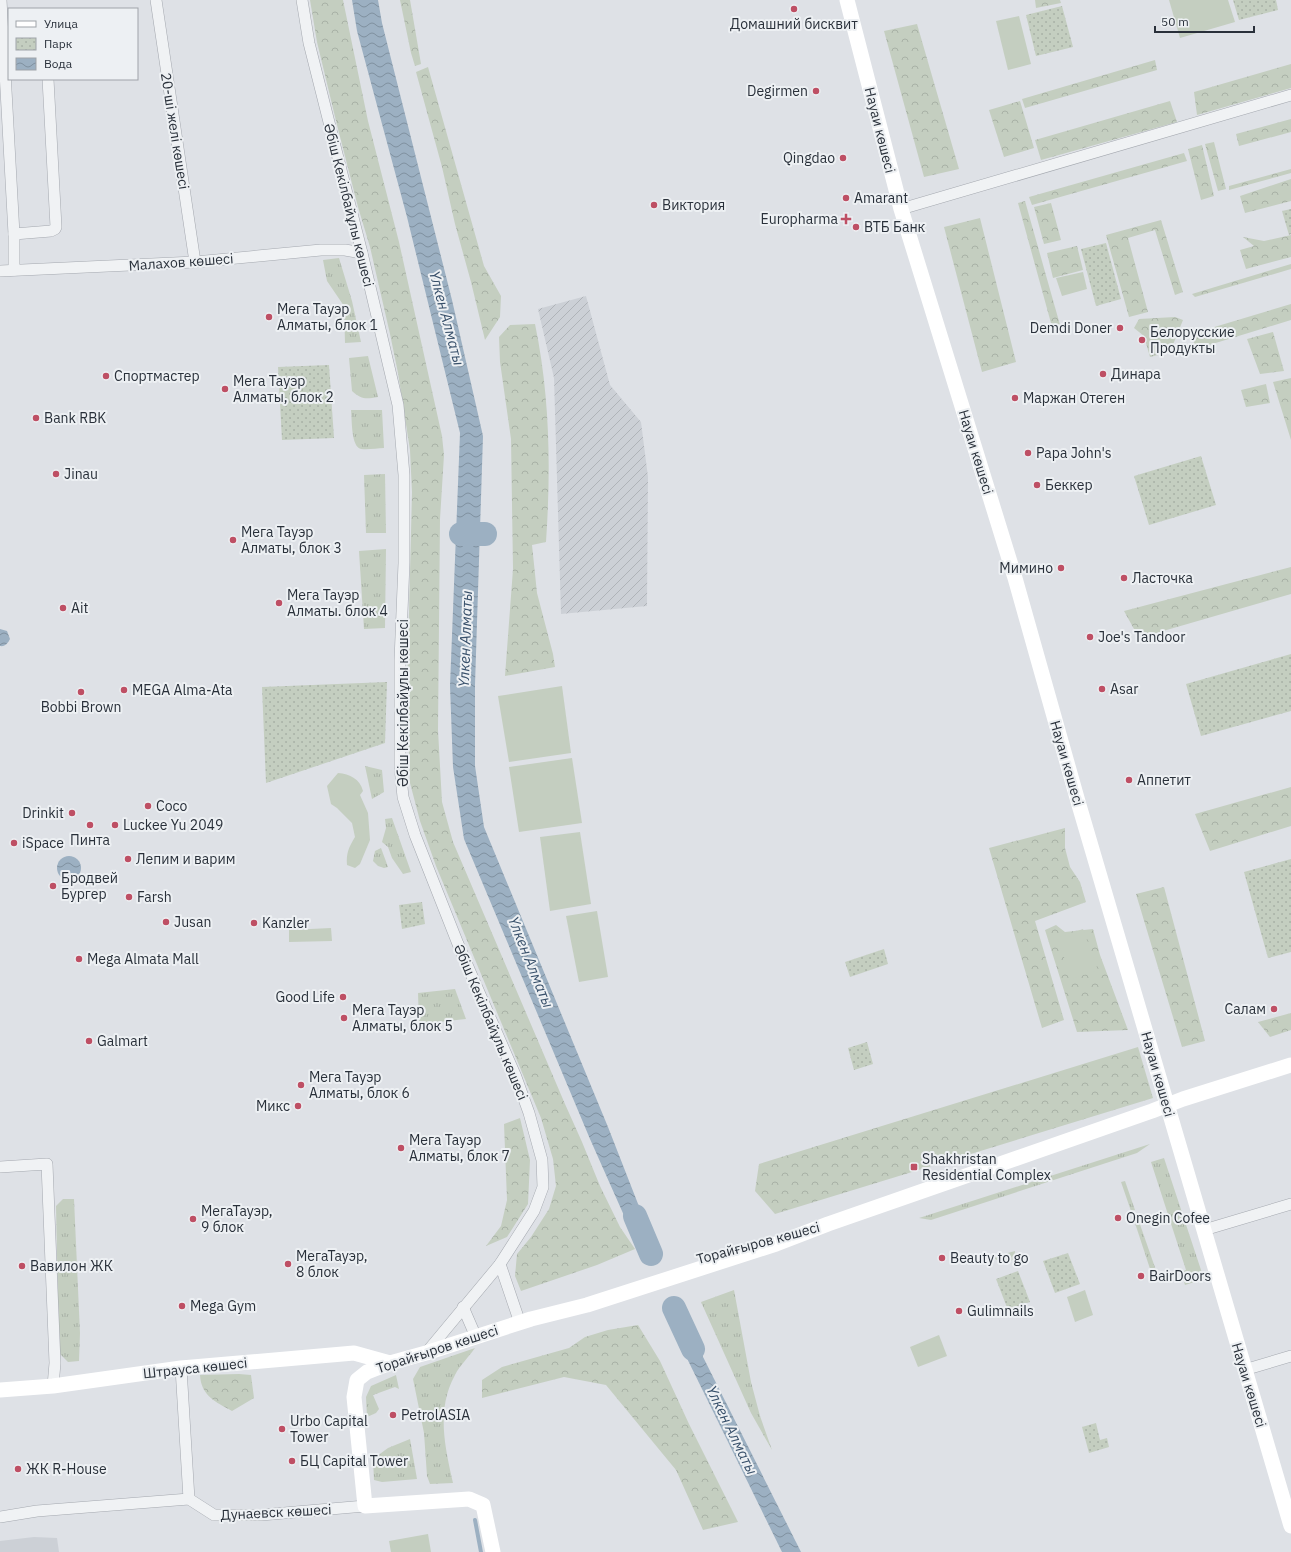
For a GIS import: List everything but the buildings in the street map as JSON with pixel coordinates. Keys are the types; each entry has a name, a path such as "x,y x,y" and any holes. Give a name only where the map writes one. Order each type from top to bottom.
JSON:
{"street":[{"path":"1,0 1,40 14,234 14,270"},
{"name":"20-ші желі көшесі","path":"156,0 195,262"},
{"name":"Әбіш Кекілбайұлы көшесі","path":"302,0 309,43 362,253 398,405 404,475 404,563 400,660 400,767 403,797 415,835 458,944 516,1077 529,1113 542,1160 542,1187 534,1211 500,1264 463,1307 426,1354"},
{"name":"Науаи көшесі","path":"847,0 900,209 1015,578 1079,805 1244,1370 1287,1494 1291,1526"},
{"path":"14,234 51,231 55,230 56,227 48,80"},
{"path":"900,209 1291,95"},
{"name":"Малахов көшесі","path":"0,271 195,262 321,250 345,250 362,253"},
{"path":"1166,1104 1291,1065"},
{"name":"Торайғыров көшесі","path":"365,1506 354,1397 358,1380 367,1372 390,1363 426,1354 585,1300 723,1256 776,1244 828,1224 1147,1113 1166,1104"},
{"path":"0,1167 47,1164 54,1363 53,1386"},
{"path":"1204,1230 1291,1204"},
{"path":"500,1264 525,1321"},
{"path":"463,1307 476,1336"},
{"name":"Штрауса көшесі","path":"0,1390 53,1386 181,1368 354,1353 390,1363"},
{"path":"1244,1370 1291,1356"},
{"path":"0,1517 37,1511 190,1499 181,1368"},
{"name":"Дунаевск көшесі","path":"190,1499 214,1515 261,1515 469,1499 483,1505 494,1552"}],"shaded area":[{"path":"586,296 610,385 641,422 648,477 647,606 561,614 554,378 538,309"},
{"path":"34,1537 57,1538 59,1552 0,1552 0,1541"}],"green space":[{"path":"310,0 343,0 368,121 399,242 442,436 444,455 440,519 438,730 442,802 453,842 600,1186 620,1227 635,1249 597,1265 521,1291 515,1276 517,1254 531,1237 549,1209 556,1186 553,1159 541,1118 436,866 420,821 410,783 407,695 412,492 410,450 398,373 390,334 370,247 358,207 317,42"},
{"path":"400,0 410,0 421,64 415,66 411,53"},
{"path":"1035,0 1060,0 1061,3 1036,8"},
{"path":"1169,0 1228,0 1235,22 1180,38"},
{"path":"1233,0 1276,0 1278,10 1239,20"},
{"path":"1062,6 1073,47 1036,56 1026,15"},
{"path":"1019,16 1031,64 1008,70 996,21"},
{"path":"917,24 959,169 924,177 884,31"},
{"path":"1155,60 1157,70 1025,108 1022,99"},
{"path":"1291,64 1291,88 1197,115 1194,92"},
{"path":"428,67 484,266 501,296 500,317 485,340 442,167 416,72"},
{"path":"1020,101 1034,148 1004,157 989,110"},
{"path":"1170,101 1177,122 1041,160 1035,140"},
{"path":"1291,119 1291,132 1239,146 1236,134"},
{"path":"1214,142 1226,189 1218,191 1205,144"},
{"path":"1202,145 1214,196 1201,200 1188,149"},
{"path":"1184,153 1187,161 1032,205 1029,197"},
{"path":"1291,169 1291,173 1229,190 1229,186"},
{"path":"1291,179 1291,201 1245,213 1240,196"},
{"path":"1025,201 1062,332 1054,334 1018,203"},
{"path":"1051,203 1061,240 1044,244 1034,207"},
{"path":"1291,209 1291,234 1289,235 1282,211"},
{"path":"980,218 1016,362 982,372 944,227"},
{"path":"1161,220 1183,292 1175,295 1155,230 1128,238 1148,312 1129,317 1106,235"},
{"path":"1291,235 1291,257 1246,269 1240,250 1254,246 1243,237 1264,241"},
{"path":"1106,243 1121,299 1096,306 1081,249"},
{"path":"1077,246 1083,270 1053,278 1047,253"},
{"path":"339,258 352,301 361,342 345,343 344,306 327,281 323,260"},
{"path":"1291,264 1291,269 1195,297 1192,294"},
{"path":"1083,272 1087,289 1062,296 1056,278"},
{"path":"1291,304 1291,320 1196,349 1191,334"},
{"path":"1175,317 1183,320 1170,352 1150,357 1144,336 1134,328 1139,319"},
{"path":"535,324 544,378 549,459 546,542 532,545 537,593 555,667 505,676 513,569 511,439 500,362 499,337 510,325"},
{"path":"1273,332 1284,371 1260,374 1247,339"},
{"path":"368,356 378,397 361,397 352,391 349,358"},
{"path":"329,365 334,438 282,440 278,367"},
{"path":"1291,378 1291,440 1273,382"},
{"path":"1266,384 1270,403 1246,407 1241,390"},
{"path":"351,410 382,410 384,448 361,449 358,447 354,438"},
{"path":"1201,456 1216,505 1149,525 1134,476"},
{"path":"385,474 386,533 366,533 364,475"},
{"path":"386,549 385,628 364,629 359,551"},
{"path":"1291,567 1291,594 1139,638 1124,611"},
{"path":"1291,654 1291,711 1201,736 1186,684"},
{"path":"387,682 385,743 266,783 262,687"},
{"path":"562,686 571,753 509,762 498,696"},
{"path":"572,758 582,823 519,832 509,767"},
{"path":"365,766 382,770 384,792 372,799"},
{"path":"338,773 350,776 360,783 363,791 360,795 368,813 370,840 360,864 355,868 347,865 348,850 355,837 352,823 331,804 327,786"},
{"path":"1291,787 1291,826 1210,851 1195,814"},
{"path":"392,818 411,872 403,874 392,858 388,847 382,842 386,828 385,819"},
{"path":"1065,828 1065,848 1070,867 1080,882 1086,902 1035,921 1064,1020 1042,1028 989,848"},
{"path":"580,832 591,904 550,911 540,837"},
{"path":"381,848 388,867 384,868 378,866 373,861 375,851"},
{"path":"1291,859 1291,952 1268,958 1244,872"},
{"path":"1164,887 1205,1041 1182,1047 1136,894"},
{"path":"422,902 425,924 402,929 399,905"},
{"path":"597,911 608,977 579,982 566,916"},
{"path":"1056,925 1065,932 1093,929 1100,955 1128,1030 1077,1032 1045,930"},
{"path":"331,928 332,941 289,942 289,930"},
{"path":"1083,929 1098,970 1072,979 1057,938"},
{"path":"884,949 888,964 850,977 845,962"},
{"path":"455,989 466,1019 419,1024 418,993"},
{"path":"1291,1013 1291,1030 1270,1037 1258,1022"},
{"path":"867,1042 873,1064 854,1070 848,1048"},
{"path":"1138,1047 1153,1098 775,1214 755,1191 759,1164"},
{"path":"520,1118 530,1160 528,1204 507,1237 486,1246 501,1226 507,1200 504,1124"},
{"path":"1150,1144 1137,1153 931,1220 919,1218"},
{"path":"1164,1158 1204,1279 1185,1285 1181,1272 1186,1270 1151,1162"},
{"path":"1125,1181 1135,1210 1131,1211 1121,1182"},
{"path":"63,1199 74,1199 80,1333 79,1361 68,1362 59,1353 56,1206"},
{"path":"1136,1213 1158,1276 1153,1278 1132,1214"},
{"path":"1015,1251 1013,1259 1007,1263 1000,1262 993,1257"},
{"path":"1068,1253 1080,1284 1055,1293 1043,1261"},
{"path":"1018,1271 1030,1302 1008,1310 996,1279"},
{"path":"734,1290 751,1382 760,1416 772,1450 751,1413 701,1302"},
{"path":"1085,1290 1093,1315 1075,1322 1067,1297"},
{"path":"638,1325 660,1361 689,1424 738,1522 703,1530 676,1470 606,1385 564,1377 482,1398 482,1380 502,1367 569,1348 585,1337 608,1330"},
{"path":"939,1335 947,1356 918,1367 910,1347"},
{"path":"475,1348 455,1375 449,1388 446,1401 444,1415 445,1442 453,1483 430,1484 427,1476 424,1433 413,1379 420,1367"},
{"path":"200,1375 251,1375 254,1398 232,1411 210,1398 203,1388"},
{"path":"396,1375 399,1389 395,1387 373,1395 379,1409 376,1413 367,1417 366,1397 371,1386"},
{"path":"1096,1423 1100,1440 1107,1438 1109,1447 1089,1453 1082,1427"},
{"path":"410,1439 417,1479 382,1482 374,1480 373,1459 388,1448"},
{"path":"428,1534 431,1552 391,1552 389,1541"}],"water":[{"path":"352,0 378,0 382,23 452,300 483,436 475,685 475,766 484,827 608,1127 649,1232 648,1247 634,1238 590,1139 464,839 453,767 450,686 460,433 407,217 357,31"},
{"path":"0,629 7,631 10,639 3,646 0,646"},
{"path":"69,856 78,859 81,868 78,877 69,880 60,877 57,868 60,859"},
{"path":"679,1320 689,1330 698,1347 801,1552 782,1552 676,1336"}],"waterway":[{"name":"Үлкен Алматы","path":"461,534 485,534"},
{"name":"Үлкен Алматы","path":"635,1216 651,1254"},
{"name":"Үлкен Алматы","path":"674,1308 693,1349"},
{"path":"475,1520 481,1552"}],"place":[{"name":"Домашний бисквит","path":"794,9"},
{"name":"Degirmen","path":"816,91"},
{"name":"Qingdao","path":"843,158"},
{"name":"Amarant","path":"846,198"},
{"name":"Виктория","path":"654,205"},
{"name":"Europharma","path":"846,219"},
{"name":"ВТБ Банк","path":"856,227"},
{"name":"Мега Тауэр Алматы, блок 1","path":"269,317"},
{"name":"Demdi Doner","path":"1120,328"},
{"name":"Белорусские Продукты","path":"1142,340"},
{"name":"Динара","path":"1103,374"},
{"name":"Спортмастер","path":"106,376"},
{"name":"Мега Тауэр Алматы, блок 2","path":"225,389"},
{"name":"Маржан Отеген","path":"1015,398"},
{"name":"Bank RBK","path":"36,418"},
{"name":"Papa John's","path":"1028,453"},
{"name":"Jinau","path":"56,474"},
{"name":"Беккер","path":"1037,485"},
{"name":"Мега Тауэр Алматы, блок 3","path":"233,540"},
{"name":"Мимино","path":"1061,568"},
{"name":"Ласточка","path":"1124,578"},
{"name":"Мега Тауэр Алматы. блок 4","path":"279,603"},
{"name":"Ait","path":"63,608"},
{"name":"Joe's Tandoor","path":"1090,637"},
{"name":"Asar","path":"1102,689"},
{"name":"MEGA Alma-Ata","path":"124,690"},
{"name":"Bobbi Brown","path":"81,692"},
{"name":"Аппетит","path":"1129,780"},
{"name":"Сосо","path":"148,806"},
{"name":"Drinkit","path":"72,813"},
{"name":"Пинта","path":"90,825"},
{"name":"Luckee Yu 2049","path":"115,825"},
{"name":"iSpace","path":"14,843"},
{"name":"Лепим и варим","path":"128,859"},
{"name":"Бродвей Бургер","path":"53,886"},
{"name":"Farsh","path":"129,897"},
{"name":"Jusan","path":"166,922"},
{"name":"Kanzler","path":"254,923"},
{"name":"Mega Almata Mall","path":"79,959"},
{"name":"Good Life","path":"343,997"},
{"name":"Салам","path":"1274,1009"},
{"name":"Мега Тауэр Алматы, блок 5","path":"344,1018"},
{"name":"Galmart","path":"89,1041"},
{"name":"Мега Тауэр Алматы, блок 6","path":"301,1085"},
{"name":"Микс","path":"298,1106"},
{"name":"Мега Тауэр Алматы, блок 7","path":"401,1148"},
{"name":"Shakhristan Residential Complex","path":"914,1167"},
{"name":"Onegin Cofee","path":"1118,1218"},
{"name":"МегаТауэр, 9 блок","path":"193,1219"},
{"name":"Beauty to go","path":"942,1258"},
{"name":"МегаТауэр, 8 блок","path":"288,1264"},
{"name":"Вавилон ЖК","path":"22,1266"},
{"name":"BairDoors","path":"1141,1276"},
{"name":"Mega Gym","path":"182,1306"},
{"name":"Gulimnails","path":"959,1311"},
{"name":"PetrolASIA","path":"393,1415"},
{"name":"Urbo Capital Tower","path":"282,1429"},
{"name":"БЦ Capital Tower","path":"292,1461"},
{"name":"ЖК R-House","path":"18,1469"}]}
